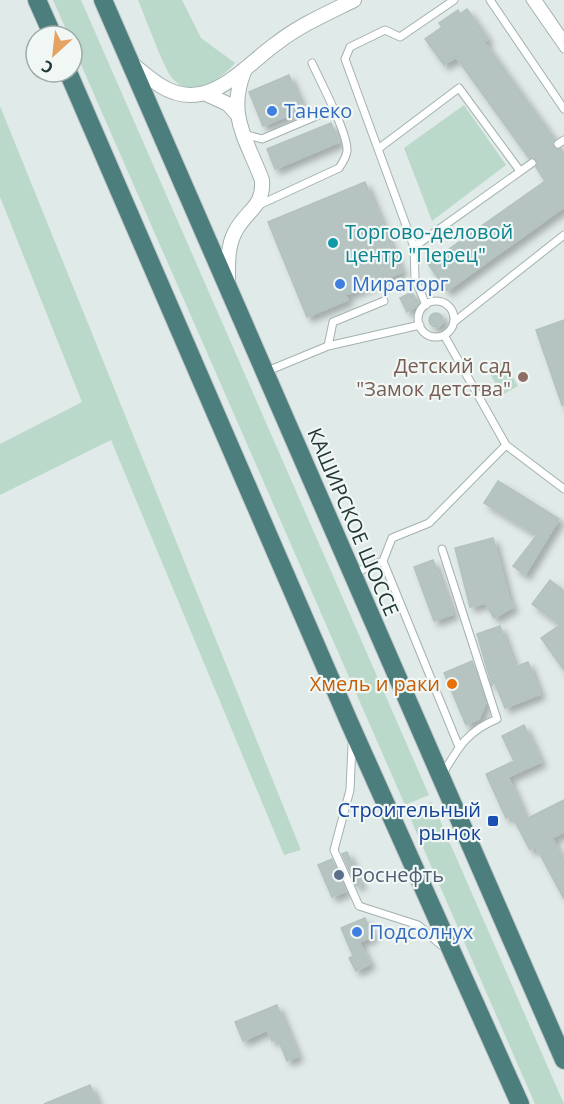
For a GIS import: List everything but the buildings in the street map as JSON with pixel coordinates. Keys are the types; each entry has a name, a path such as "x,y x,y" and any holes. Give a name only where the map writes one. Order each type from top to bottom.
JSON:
{"highway":[{"path":"37,0 48,24"},
{"name":"КАШИРСКОЕ ШОССЕ","path":"103,0 351,575 564,1060"},
{"path":"73,84 350,724 520,1104"}],"street":[{"path":"131,63 163,87 188,94 206,94 226,85 278,42 313,20 354,0"},
{"path":"236,113 239,84 246,68"},
{"path":"206,94 228,104 236,113 262,180 261,199 235,231 228,254 228,290"}],"lane":[{"path":"426,304 415,279 414,247 345,59 350,47 386,30 400,37 454,0"},
{"path":"490,0 564,109"},
{"path":"530,0 564,49"},
{"path":"538,0 564,38"},
{"path":"256,206 339,168 347,148 333,109 312,63"},
{"path":"378,149 459,88 520,171"},
{"path":"244,134 262,139 333,109"},
{"path":"414,247 532,163"},
{"path":"426,304 419,314 420,326 433,336 444,335 454,321 564,235"},
{"path":"328,346 333,322 384,301"},
{"path":"426,304 443,303 452,310 454,321"},
{"path":"263,372 328,346 420,326"},
{"path":"444,335 506,445 564,489"},
{"path":"459,747 383,561 392,538 429,523 435,512 506,445"},
{"path":"440,779 459,747 477,727 496,719 442,549"},
{"path":"351,575 383,561"},
{"path":"350,724 353,758 350,790 334,850 359,906 418,925 437,940 456,962"}],"green space":[{"path":"53,0 81,0 429,795 405,805 84,71 84,24 64,24"},
{"path":"138,0 182,0 201,38 235,63 222,76 205,86 188,88 180,85 172,78 164,63"},
{"path":"464,105 506,165 432,221 404,148"},
{"path":"0,106 301,850 284,855 111,440 0,495 0,444 82,402 0,197"},
{"path":"504,361 518,386 502,395 488,370"},
{"path":"432,802 564,1104 535,1104 408,813"}],"place":[{"name":"Танеко","path":"272,111"},
{"name":"Торгово-деловой центр \"Перец\"","path":"333,243"},
{"name":"Мираторг","path":"340,284"},
{"name":"Детский сад \"Замок детства\"","path":"523,377"},
{"name":"Хмель и раки","path":"452,684"},
{"name":"Строительный рынок","path":"493,821"},
{"name":"Роснефть","path":"339,875"},
{"name":"Подсолнух","path":"357,932"}]}
